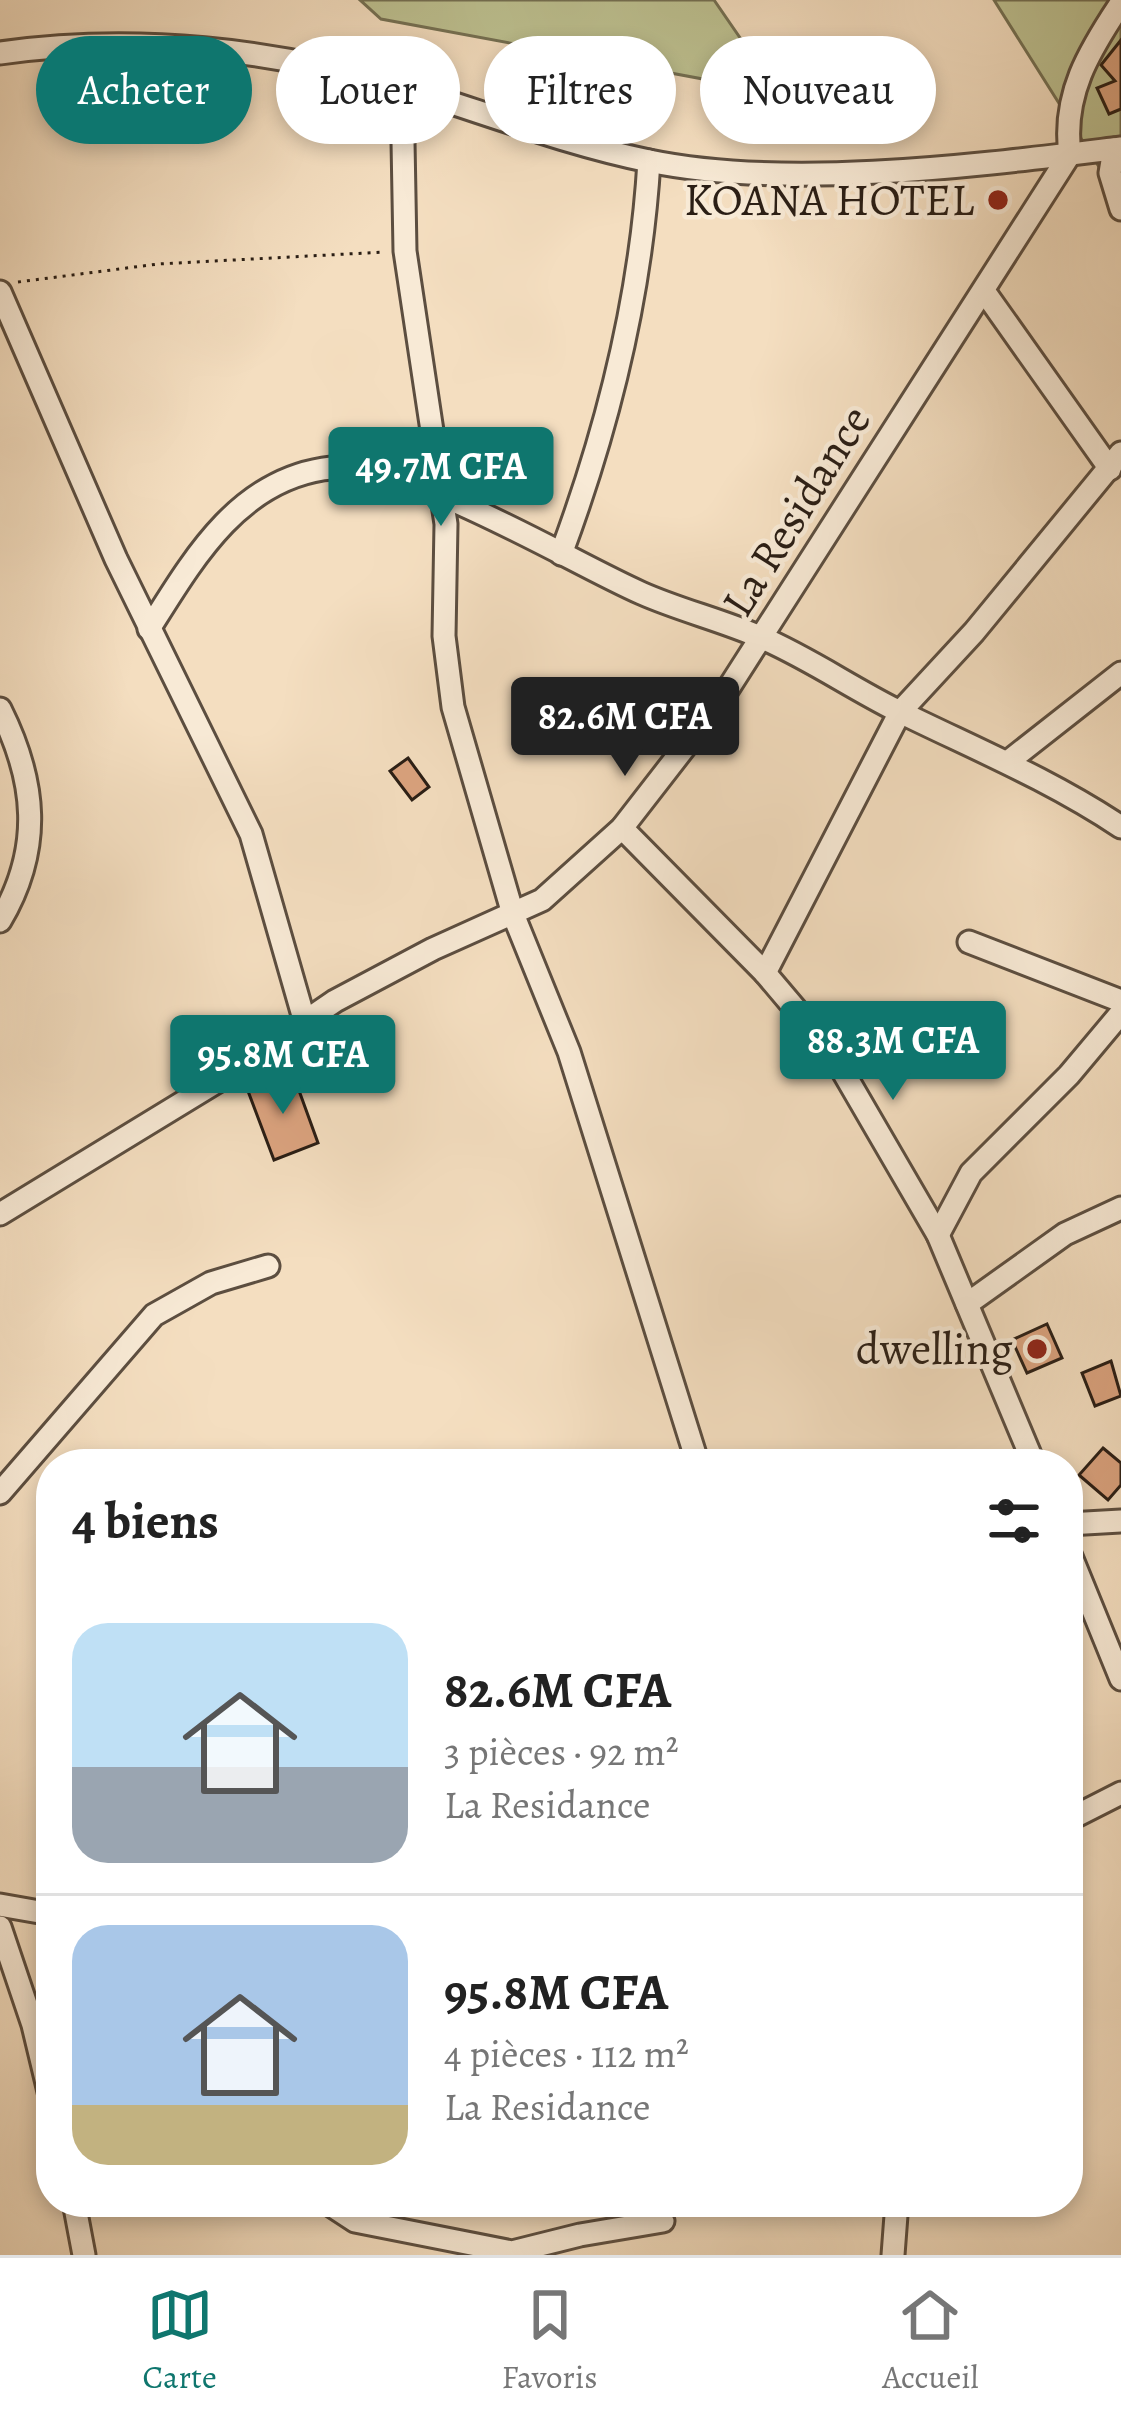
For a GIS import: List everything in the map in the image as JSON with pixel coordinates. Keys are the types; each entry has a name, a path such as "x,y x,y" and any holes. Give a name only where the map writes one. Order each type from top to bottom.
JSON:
{"street":[{"path":"1070,154 1067,108 1077,79 1121,3"},
{"path":"0,53 200,48 276,59"},
{"path":"460,107 649,161 780,174 1118,148 1110,173 1121,209"},
{"path":"402,144 404,250 446,524 447,672 461,742 513,914 569,1052 693,1449"},
{"name":"La Residance","path":"0,1214 218,1081 304,1019 434,949 513,914 567,881 622,828 719,703 1070,154"},
{"path":"560,554 628,326 649,161"},
{"path":"9,287 149,629 251,834 304,1019"},
{"path":"765,973 850,800 900,712 974,632 1115,461 984,291"},
{"path":"149,629 193,559 232,513 284,480 326,468 374,471 416,483 644,595 762,638 900,712 1009,761 1121,827"},
{"path":"1009,761 1121,673"},
{"path":"0,709 24,756 32,798 27,848 13,898 0,921"},
{"path":"622,828 765,973 831,1052 938,1235 1028,1449"},
{"path":"969,942 1121,1001"},
{"path":"938,1235 971,1173 1069,1075 1121,1013"},
{"path":"967,1304 1065,1234 1121,1208"},
{"path":"38,1449 154,1315 211,1283 268,1266"},
{"path":"0,1493 36,1451"},
{"path":"1083,1523 1121,1521"},
{"path":"1083,1586 1121,1679"},
{"path":"1083,1812 1121,1793"},
{"path":"0,1905 36,1911"},
{"path":"0,1927 36,2038"},
{"path":"77,2217 84,2255"},
{"path":"348,2217 517,2254 580,2235 663,2221"},
{"path":"893,2255 896,2217"}],"path":[{"path":"9,287 158,264 404,250"}],"green space":[{"path":"360,0 714,0 739,36 700,36 700,78 676,74 676,36 484,38 381,19"},
{"path":"994,0 1121,0 1121,190 1113,189"}],"building":[{"path":"1121,40 1121,109 1109,114 1097,88 1115,81 1101,65"},
{"path":"408,758 429,787 412,800 390,771"},
{"path":"293,1074 318,1143 274,1160 248,1091"},
{"name":"dwelling","path":"1047,1324 1062,1358 1027,1373 1012,1340"},
{"path":"1111,1361 1121,1396 1095,1406 1082,1373"},
{"path":"1103,1448 1121,1463 1121,1485 1108,1500 1083,1478 1083,1470"}],"place":[{"name":"KOANA HOTEL","path":"998,200"},
{"name":"dwelling","path":"1037,1349"}]}
